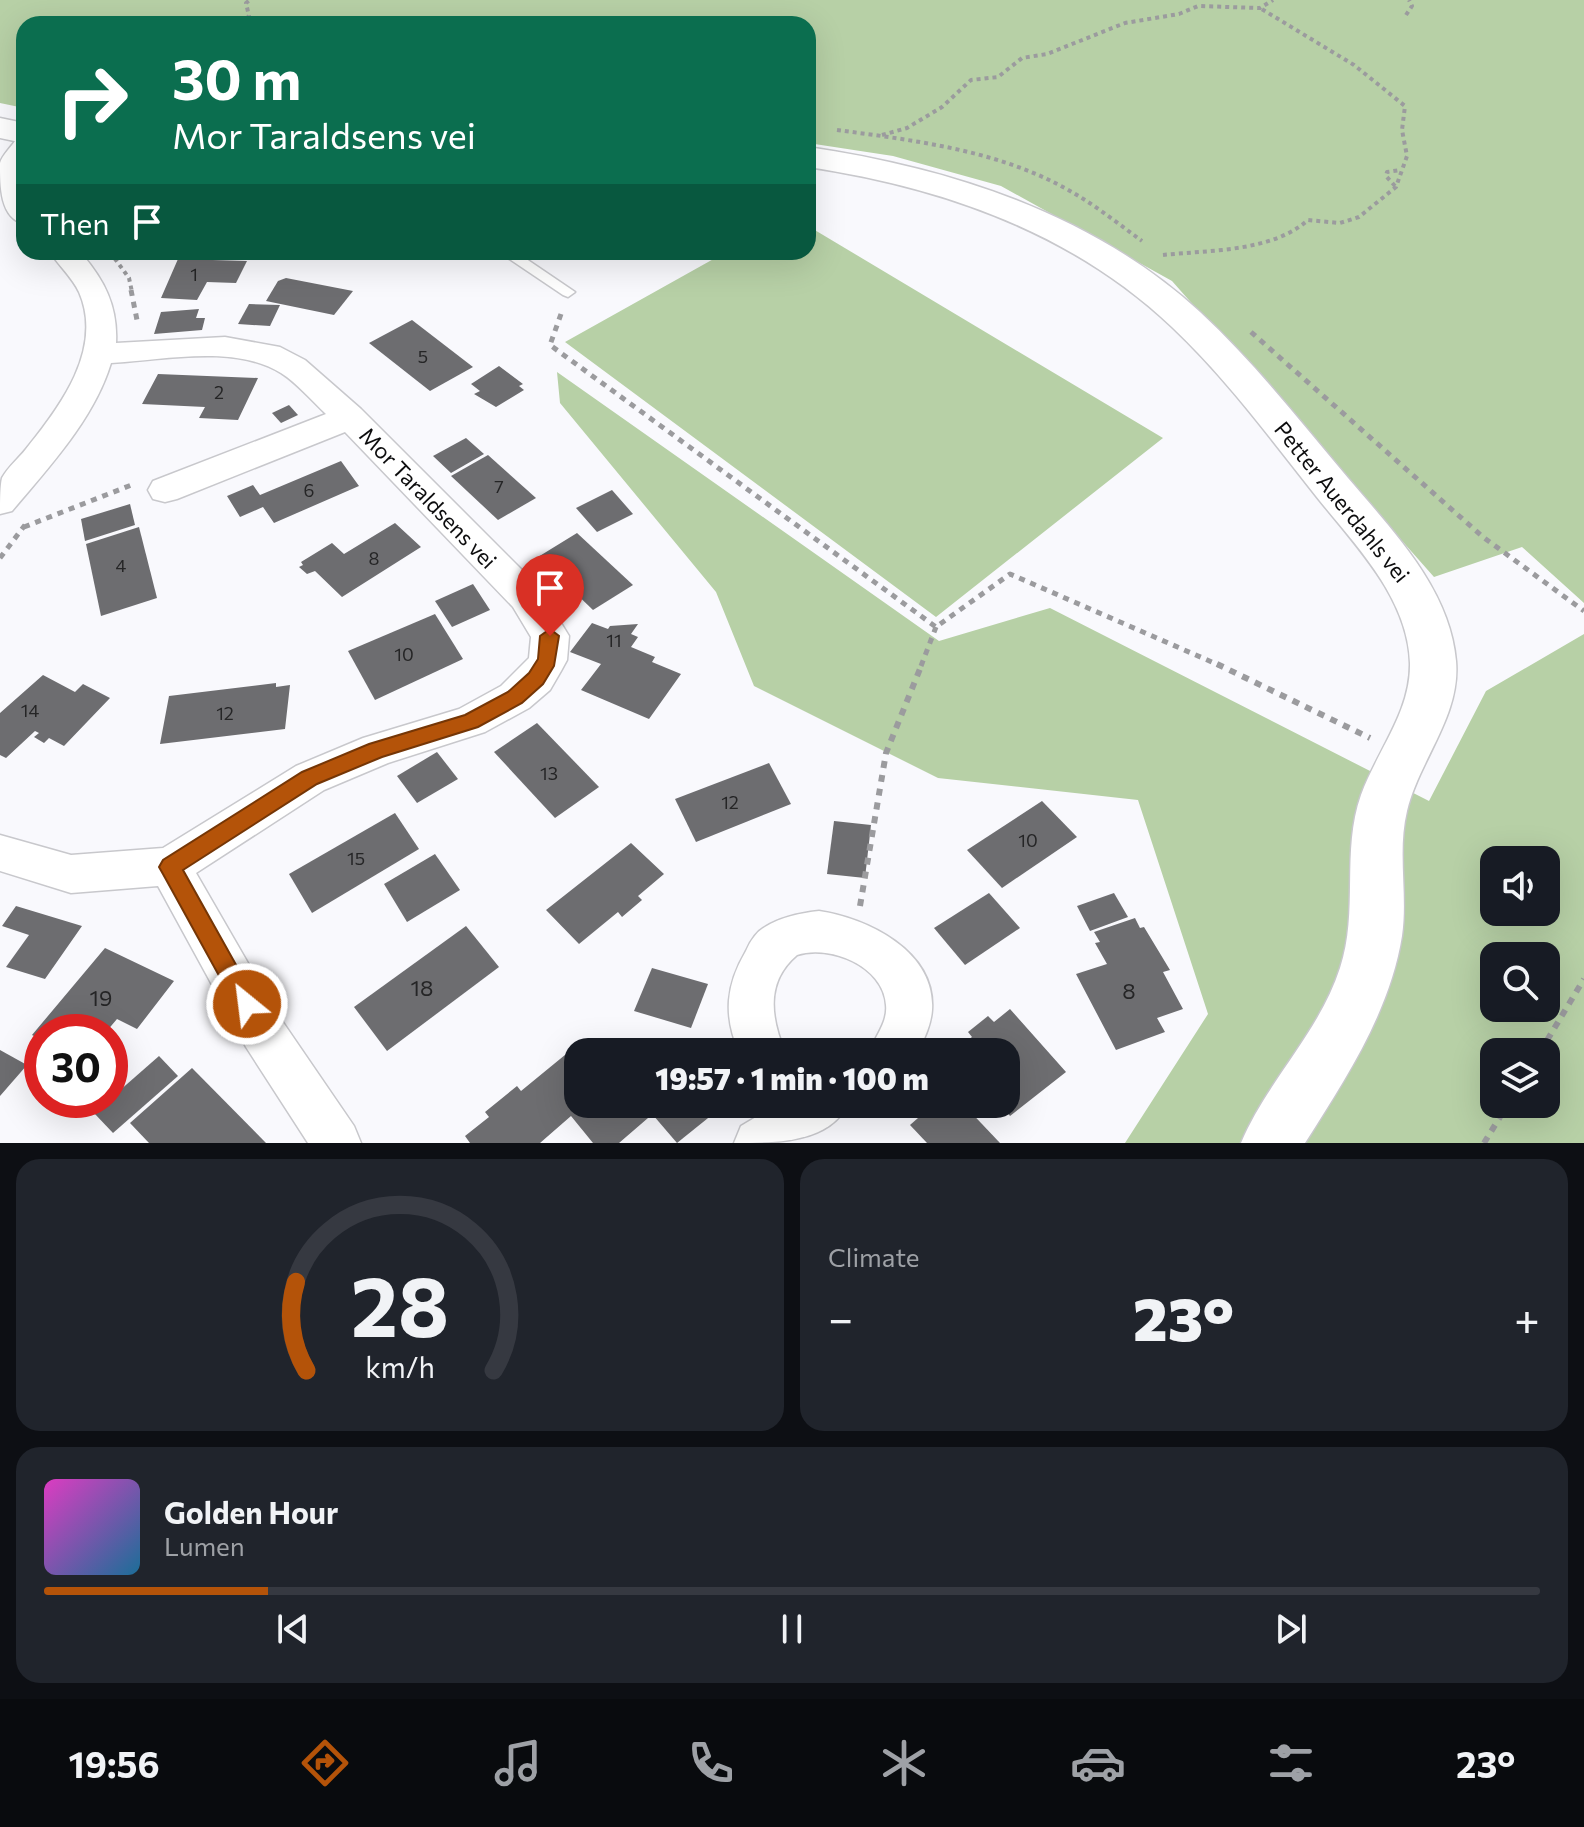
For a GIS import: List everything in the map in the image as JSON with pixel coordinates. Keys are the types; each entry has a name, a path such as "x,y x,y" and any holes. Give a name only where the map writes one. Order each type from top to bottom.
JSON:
{"street":[{"path":"16,158 7,171 3,191 16,206"},
{"name":"Petter Auerdahls vei","path":"816,158 890,170 958,189 1017,211 1112,262 1161,298 1202,337 1268,410 1412,589 1427,626 1434,662 1431,690 1381,812 1375,936 1341,1033 1271,1143"},
{"path":"0,502 66,417 88,381 98,354 102,324 98,301 82,270 72,260"},
{"name":"Mor Taraldsens vei","path":"98,354 225,347 269,354 294,367 349,417 526,597 550,636 548,660 526,688 493,709 471,721 377,750 310,778 170,867"},
{"path":"165,490 198,474 299,441 349,417"},
{"path":"0,853 71,874 170,867 262,1031 337,1143"},
{"path":"757,1038 748,1012 754,979 767,955 783,940 818,932 852,937 878,954 899,978 910,1002 902,1038"},
{"path":"758,1143 792,1118"}],"lane":[{"path":"518,260 568,292"}],"path":[{"path":"881,136 907,128 942,107 971,80 998,77 1022,58 1047,54 1125,23 1179,14 1198,6 1260,8 1273,0"},
{"path":"1406,15 1412,6 1409,0"},
{"path":"1163,255 1235,247 1291,235 1308,220 1340,223 1359,217 1396,187 1407,156 1402,130 1407,112 1405,106 1368,74 1291,31 1260,8"},
{"path":"1396,187 1386,176 1387,172 1400,170"},
{"path":"568,292 550,345 936,627"},
{"path":"23,527 134,484 198,474"},
{"path":"852,937 862,900 886,753 936,627 1010,574 1199,655 1403,754"},
{"path":"1548,1038 1584,979"},
{"path":"1484,1143 1499,1118"}],"green space":[{"path":"0,0 1584,0 1584,603 1522,547 1434,577 1172,281 1001,186 893,156 816,144 816,16 16,16 16,106 0,103"},
{"path":"816,231 1163,438 936,617 565,342 712,260 816,260"},
{"path":"557,372 939,641 1050,608 1429,801 1486,691 1584,634 1584,1143 1125,1143 1208,1014 1138,800 938,778 754,686 716,592 560,403"}],"building":[{"path":"178,260 247,261 236,283 207,282 197,300 161,298"},
{"path":"286,278 353,291 334,315 266,301 278,281"},
{"path":"249,304 280,305 270,326 238,324"},
{"path":"199,309 196,318 205,318 202,330 154,334 161,312"},
{"path":"412,320 473,367 430,391 369,343"},
{"path":"499,366 523,384 519,386 524,390 496,407 474,394 480,391 471,384"},
{"path":"158,374 258,378 238,420 199,418 205,407 142,404"},
{"path":"289,405 298,415 281,423 272,413"},
{"path":"466,438 484,454 451,473 433,456"},
{"path":"488,455 536,498 498,520 451,476"},
{"path":"341,461 359,486 274,523 263,507 240,517 227,496 253,485 260,495"},
{"path":"612,490 633,514 597,532 576,508"},
{"path":"130,504 135,525 85,541 81,519"},
{"path":"395,523 421,547 342,597 315,571 307,574 299,567 303,565 301,562 332,543 344,554"},
{"path":"139,527 157,598 101,616 86,544"},
{"path":"577,533 633,585 593,610 538,557"},
{"path":"473,584 490,610 452,627 435,601"},
{"path":"435,614 463,659 375,700 348,651"},
{"path":"592,623 608,629 610,626 638,624 631,634 638,637 631,647 655,657 652,662 681,674 649,719 581,690 601,664 570,652"},
{"path":"43,675 75,692 83,684 110,698 64,746 49,738 44,743 34,737 39,733 35,731 6,758 0,755 0,713"},
{"path":"276,683 276,687 290,685 285,729 160,744 169,696"},
{"path":"537,723 599,787 555,818 494,752"},
{"path":"437,752 458,779 417,803 397,776"},
{"path":"769,763 791,804 696,842 675,799"},
{"path":"1042,801 1077,837 1002,888 967,850"},
{"path":"395,813 419,849 312,913 289,874"},
{"path":"834,821 871,825 865,878 827,874"},
{"path":"631,843 664,874 638,896 642,900 622,917 618,912 579,944 546,910"},
{"path":"435,854 460,890 407,922 384,884"},
{"path":"989,893 1020,928 965,965 934,928"},
{"path":"1114,893 1128,917 1090,931 1077,906"},
{"path":"16,906 82,926 45,979 6,967 29,935 2,926"},
{"path":"1135,918 1140,928 1144,927 1170,970 1163,972 1183,1009 1157,1018 1165,1032 1116,1050 1076,974 1107,964 1095,943 1100,942 1094,932"},
{"path":"466,926 499,967 387,1051 354,1007"},
{"path":"105,948 174,981 137,1029 128,1024 128,1014 50,1014"},
{"path":"652,968 708,984 691,1028 634,1011"},
{"path":"1010,1009 1066,1072 1020,1108 1020,1038 971,1038 968,1032 988,1016 994,1022"},
{"path":"0,1050 24,1063 24,1068 0,1096"},
{"path":"159,1056 178,1076 113,1133 99,1118 128,1118 128,1083"},
{"path":"564,1056 564,1118 569,1118 540,1143 470,1143 465,1136 489,1117 485,1112 517,1086 521,1091"},
{"path":"192,1068 266,1143 149,1143 130,1123"},
{"path":"573,1118 648,1118 619,1143 593,1143"},
{"path":"656,1118 708,1118 677,1143"},
{"path":"918,1118 976,1118 1000,1143 927,1143 910,1125"}],"route":[{"path":"247,1004 170,867 310,778 377,750 471,721 515,697 536,679 548,660 550,636"}]}
